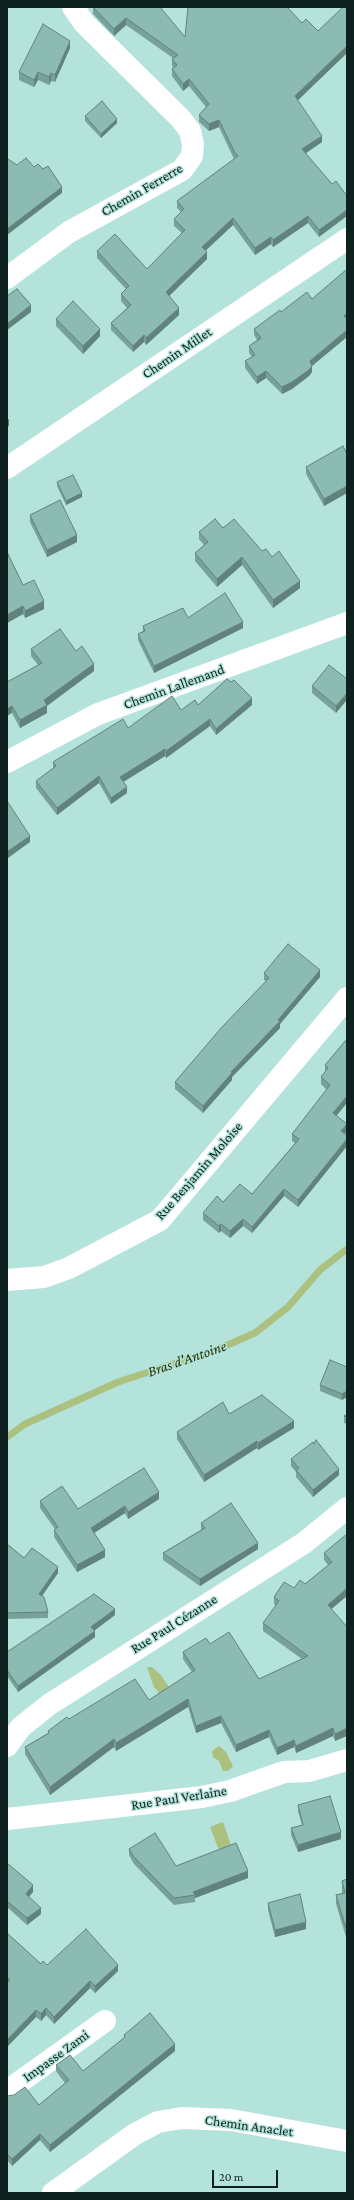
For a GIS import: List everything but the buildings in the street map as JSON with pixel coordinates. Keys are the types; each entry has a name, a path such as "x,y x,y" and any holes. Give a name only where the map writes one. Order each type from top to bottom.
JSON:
{"street":[{"name":"Chemin Ferrerre","path":"7,278 69,232 182,170 192,156 193,144 190,131 181,119 84,23 73,7"},
{"name":"Chemin Millet","path":"7,468 347,239"},
{"name":"Chemin Lallemand","path":"7,762 98,714 347,623"},
{"name":"Rue Benjamin Moloise","path":"7,1280 44,1277 69,1268 160,1220 347,998"},
{"name":"Rue Paul Cézanne","path":"7,1746 21,1727 50,1704 304,1543 347,1508"},
{"name":"Rue Paul Verlaine","path":"7,1819 202,1797 230,1791 284,1772 309,1771 347,1760"},
{"name":"Impasse Zami","path":"7,2091 105,2021"},
{"name":"Chemin Anaclet","path":"53,2193 135,2134 158,2122 182,2118 231,2120 347,2141"}],"shaded area":[{"path":"147,1667 152,1667 161,1675 169,1687 170,1694 160,1694 154,1687"},
{"path":"219,1746 226,1752 233,1766 228,1771 223,1771 219,1761 213,1757 212,1751"},
{"path":"223,1822 232,1848 220,1853 210,1827"}],"waterway":[{"name":"Bras d'Antoine","path":"7,1437 25,1424 118,1382 216,1350 255,1333 288,1307 320,1270 347,1249"}]}
